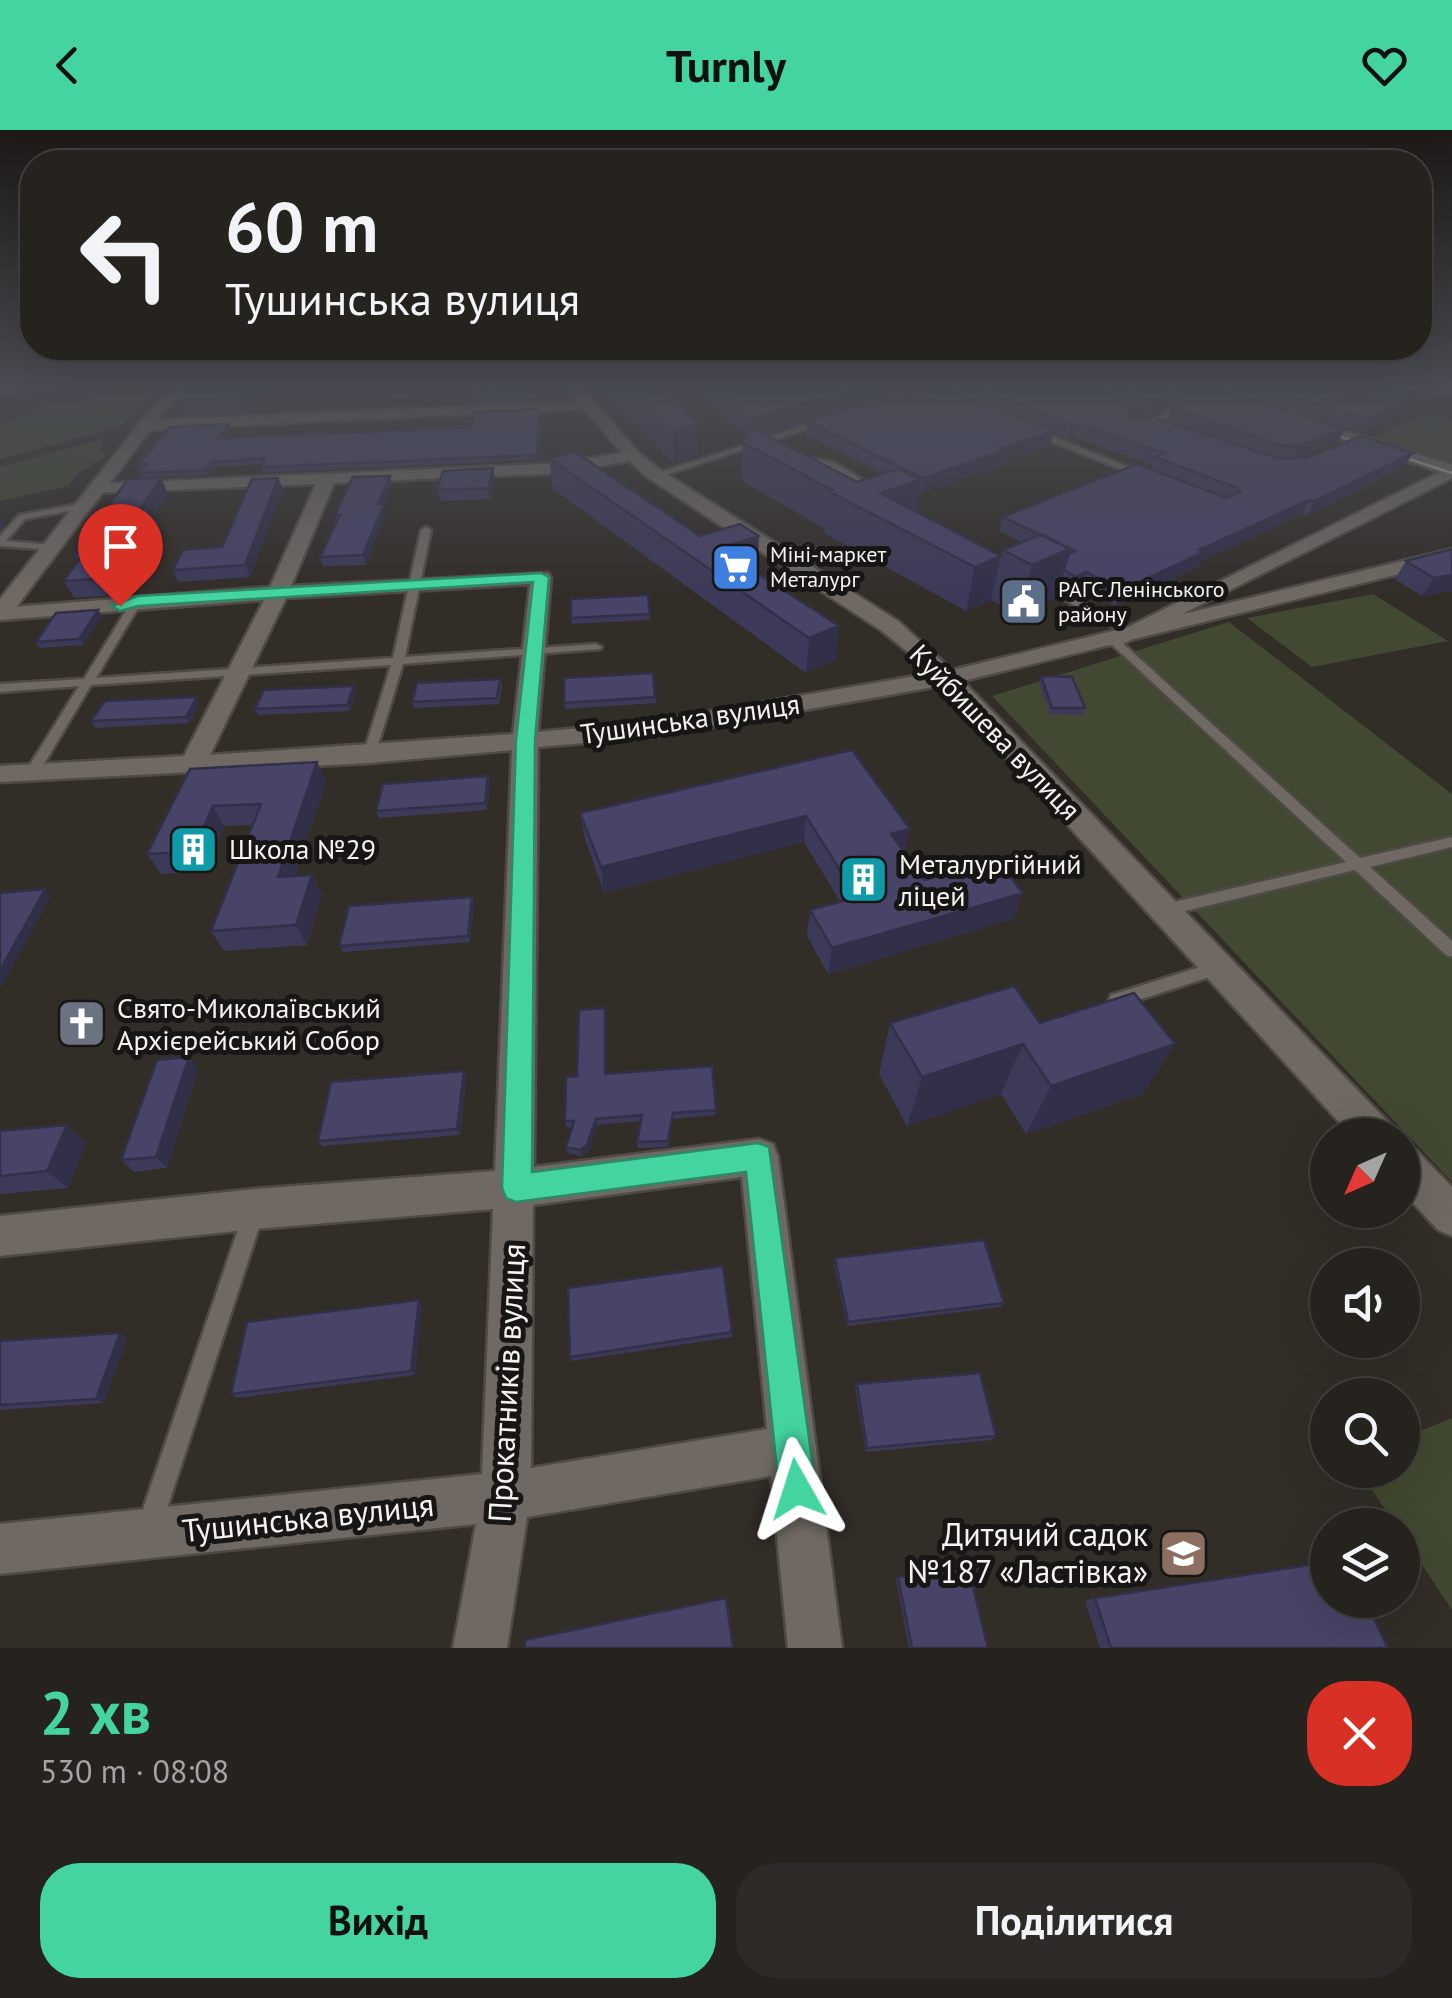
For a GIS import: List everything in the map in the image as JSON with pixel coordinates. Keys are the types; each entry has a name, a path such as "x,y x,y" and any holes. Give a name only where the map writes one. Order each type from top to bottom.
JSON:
{"street":[{"path":"0,614 125,455"},
{"path":"1402,455 1452,471"},
{"path":"97,489 563,468 633,456"},
{"name":"Куйбишева вулиця","path":"633,456 656,475 890,626 946,678 1360,1118"},
{"path":"1121,636 1452,471"},
{"path":"193,764 278,594 328,478"},
{"path":"1121,636 1452,555"},
{"name":"Прокатників вулиця","path":"414,585 541,577 526,740 506,1496 480,1648"},
{"path":"0,614 120,606 137,601 414,585"},
{"name":"Тушинська вулиця","path":"0,774 369,755 653,729 946,678 1121,636"},
{"path":"0,1236 255,1209 516,1188 758,1157 815,1648"},
{"path":"1420,1182 1452,1216"},
{"name":"Тушинська вулиця","path":"0,1550 506,1496 793,1450"}],"lane":[{"path":"656,475 721,455"},
{"path":"1092,455 1153,479"},
{"path":"691,464 760,456"},
{"path":"788,458 830,464 896,501"},
{"path":"0,542 22,517 84,506"},
{"path":"369,755 398,662 426,530"},
{"path":"0,542 52,548"},
{"path":"1026,574 1121,636 1452,952"},
{"path":"33,771 137,601"},
{"path":"0,688 596,647"},
{"path":"1165,910 1452,842"},
{"path":"1106,1003 1219,967"},
{"path":"146,1536 255,1209"}],"green space":[{"path":"45,455 106,457 78,473 68,486 0,501 0,467"},
{"path":"1427,455 1452,455 1452,463"},
{"path":"1373,594 1448,641 1312,667 1247,618"},
{"path":"1229,622 1452,794 1452,1182 1420,1148 1420,1118 1391,1118 992,696"},
{"path":"1452,1418 1452,1610 1420,1562 1420,1508 1384,1508 1371,1488 1420,1488 1420,1431"}],"building":[{"path":"146,455 537,455 261,467 265,458 212,462 206,470 140,473 147,464 139,464"},
{"path":"579,455 700,536 740,524 759,536 720,549 839,626 809,638 549,458"},
{"path":"766,455 805,455 857,482 898,469 921,480 880,493 1001,556 975,567 828,491 832,490"},
{"path":"875,455 992,455 923,478"},
{"path":"1267,455 1280,459 1314,455 1409,455 1199,550 1204,552 1122,590 1086,572 1076,577 1064,570 1069,553 1075,551 1003,517 1137,464 1226,498 1240,492 1155,457"},
{"path":"493,468 488,488 437,490 443,471"},
{"path":"390,476 378,504 384,504 363,555 320,557 353,477"},
{"path":"161,478 140,509 150,508 106,578 64,581 84,553 74,554 128,479"},
{"path":"278,478 245,565 173,570 183,550 222,547 252,479"},
{"path":"1042,534 1070,549 1032,565 1003,550"},
{"path":"1452,549 1452,575 1434,578 1406,561"},
{"path":"648,595 650,614 571,618 571,599"},
{"path":"98,610 79,639 36,642 56,613"},
{"path":"653,673 655,697 564,703 564,678"},
{"path":"1041,676 1072,677 1085,708 1052,708"},
{"path":"500,679 497,698 412,702 417,683"},
{"path":"354,686 347,705 255,709 264,690"},
{"path":"197,697 186,717 91,721 105,701"},
{"path":"852,750 910,829 891,834 924,880 996,860 1023,893 832,948 810,910 857,897 806,816 601,867 580,813"},
{"path":"317,762 278,877 312,875 296,925 211,931 261,804 213,806 193,852 147,854 190,769"},
{"path":"488,776 485,803 376,811 383,784"},
{"path":"45,889 0,970 0,893"},
{"path":"472,897 468,936 339,946 349,906"},
{"path":"1014,986 1040,1023 1134,993 1175,1044 1051,1086 1023,1044 922,1077 890,1023"},
{"path":"605,1008 605,1074 712,1066 716,1110 673,1113 668,1141 637,1142 642,1115 596,1119 587,1145 580,1150 566,1147 574,1121 565,1121 566,1077 577,1076 579,1010"},
{"path":"189,1057 156,1157 121,1160 157,1060"},
{"path":"464,1071 457,1129 318,1141 331,1082"},
{"path":"67,1125 47,1171 0,1176 0,1131"},
{"path":"984,1240 1004,1303 848,1322 835,1258"},
{"path":"723,1266 732,1332 570,1357 568,1288"},
{"path":"419,1300 411,1371 231,1394 247,1322"},
{"path":"120,1333 96,1399 0,1405 0,1341"},
{"path":"980,1373 996,1436 867,1448 857,1384"},
{"path":"1310,1565 1310,1618 1374,1618 1388,1648 1111,1648 1095,1598"},
{"path":"968,1567 988,1648 912,1648 898,1577"},
{"path":"726,1598 733,1648 525,1648 525,1640"}],"tram line":[{"path":"1396,455 1452,473"}],"place":[{"name":"Міні-маркет Металург","path":"735,567"},
{"name":"РАГС Ленінського району","path":"1023,602"},
{"name":"Школа №29","path":"194,849"},
{"name":"Металургійний ліцей","path":"864,880"},
{"name":"Свято-Миколаївський Архієрейський Собор","path":"82,1024"},
{"name":"Дитячий садок №187 «Ластівка»","path":"1183,1553"}],"route":[{"path":"120,606 137,601 541,577 526,740 516,1188 758,1157 797,1489"}]}
